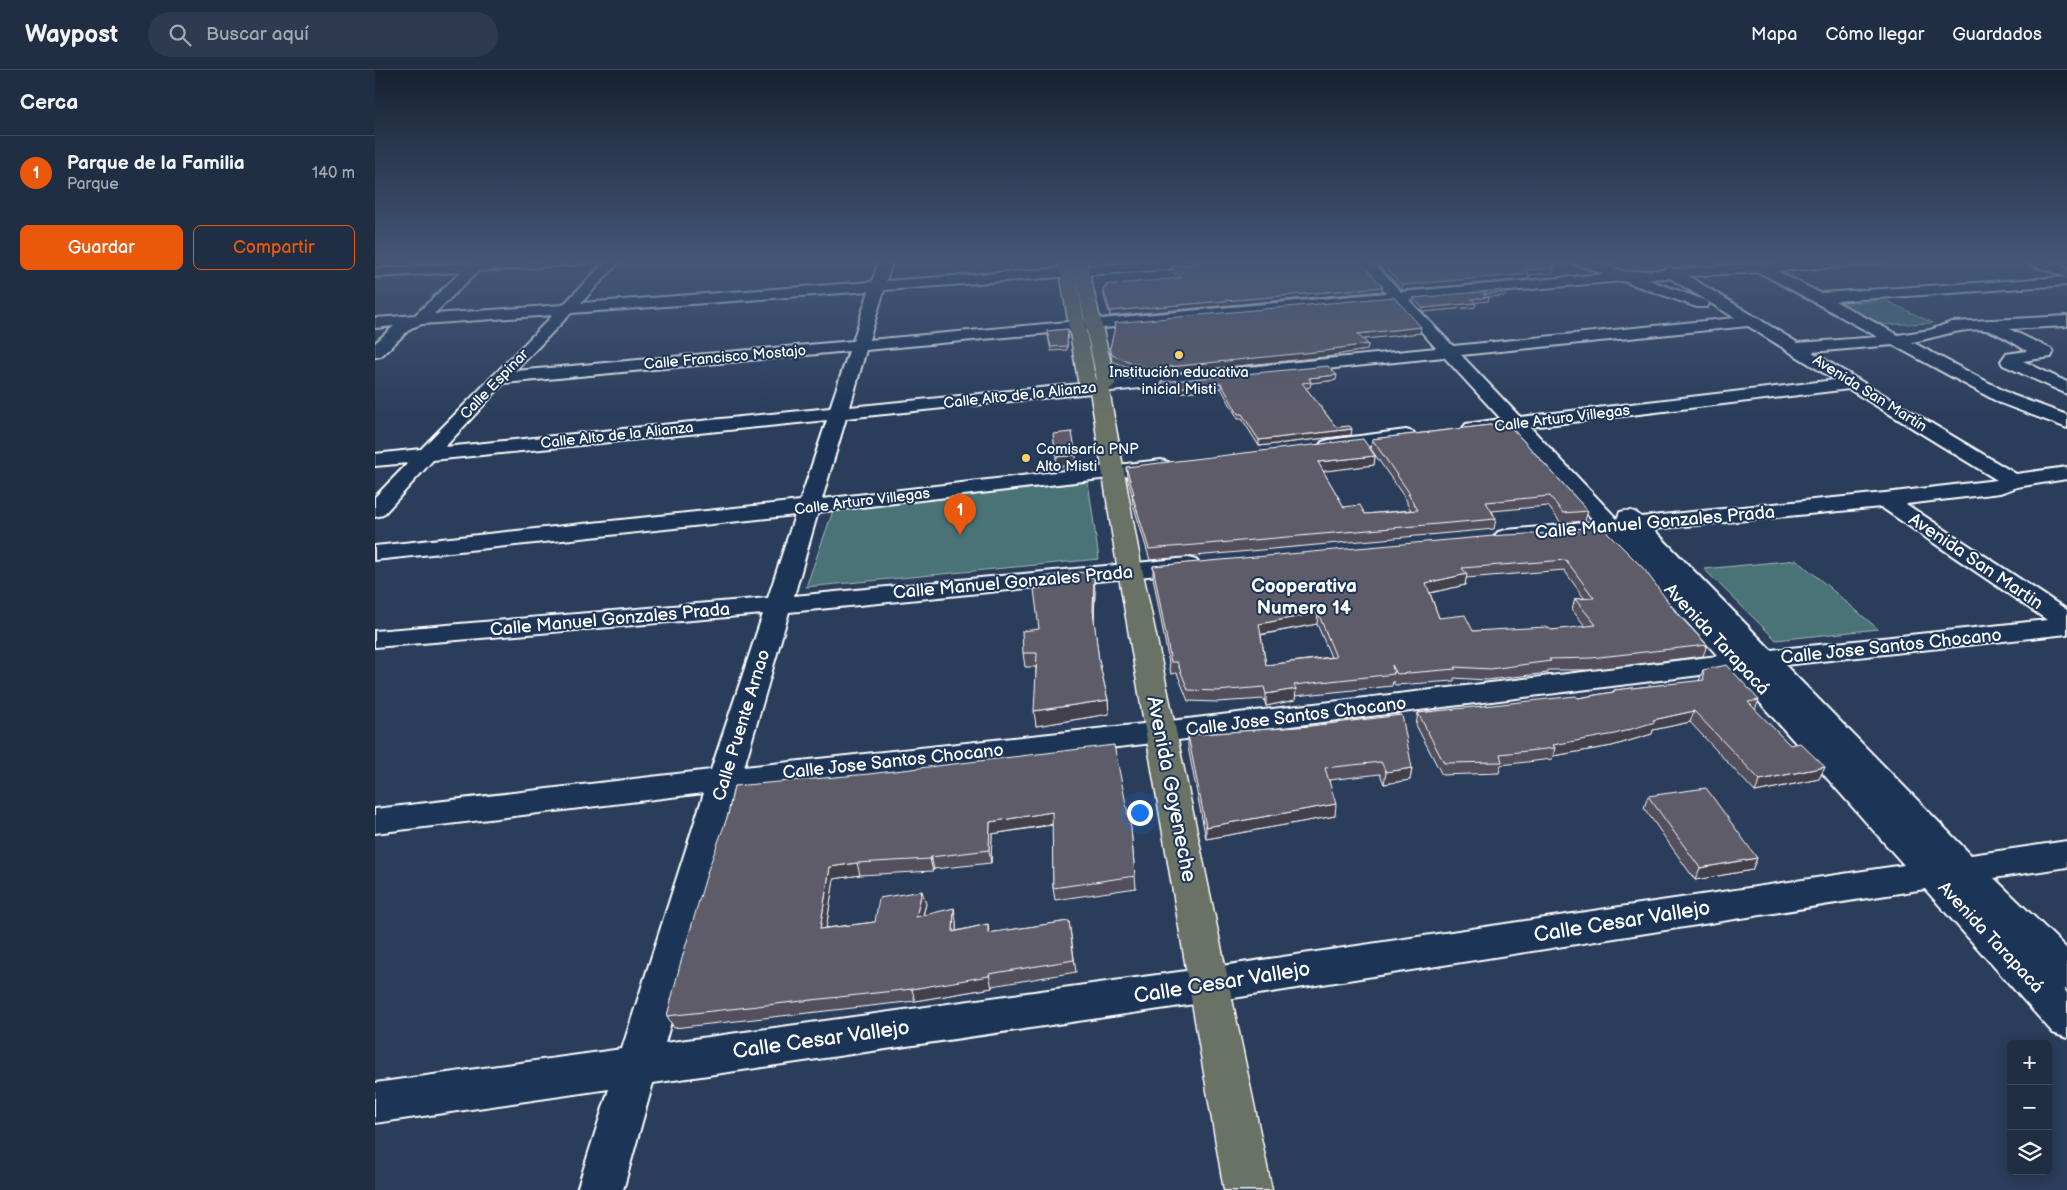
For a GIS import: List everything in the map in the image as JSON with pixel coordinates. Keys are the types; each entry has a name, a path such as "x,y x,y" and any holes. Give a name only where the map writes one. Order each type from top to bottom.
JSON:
{"main road":[{"path":"1076,312 1087,381 1089,385 1099,387"},
{"name":"Avenida Goyeneche","path":"1091,312 1095,324 1106,380 1106,384 1099,387 1112,471 1248,1190"}],"street":[{"path":"375,352 405,325 419,320 427,312"},
{"path":"375,323 523,312"},
{"name":"Calle Espinar","path":"375,510 564,312"},
{"name":"Calle Puente Arnao","path":"600,1190 724,780 870,312"},
{"name":"Calle Francisco Mostajo","path":"499,378 1224,312"},
{"name":"Avenida Tarapacá","path":"1420,312 1554,439"},
{"path":"1722,312 1748,322"},
{"name":"Avenida San Martín","path":"1733,312 1797,348 2012,481"},
{"path":"1844,312 2006,399 2066,417"},
{"path":"375,366 420,324 419,320"},
{"path":"1797,348 1896,340 1933,334 1952,327 2067,321"},
{"name":"Calle Alto de la Alianza","path":"375,460 1748,322"},
{"path":"1988,325 2045,353 2013,358 2009,361 2067,390"},
{"name":"Avenida Tarapacá","path":"1459,351 1515,423 1622,519 1948,872 2067,1020"},
{"name":"Calle Arturo Villegas","path":"1454,431 1854,383"},
{"path":"2006,399 2058,395 2066,417"},
{"path":"1306,448 1424,434"},
{"name":"Calle Arturo Villegas","path":"375,553 808,507 1178,464"},
{"name":"Calle Manuel Gonzales Prada","path":"1489,538 1622,519 1885,500 2000,487 2012,481 2067,473"},
{"name":"Avenida San Martin","path":"1885,500 2067,622"},
{"name":"Calle Manuel Gonzales Prada","path":"375,639 779,605 1205,564"},
{"name":"Calle Jose Santos Chocano","path":"375,821 724,780 1162,732 1752,661 2067,626"},
{"name":"Calle Cesar Vallejo","path":"375,1103 637,1064 1208,985 2067,854"},
{"name":"Avenida Tarapacá","path":"1948,872 2067,974"}],"green space":[{"path":"1854,312 1911,312 1933,323 1880,325"},
{"path":"1088,482 1099,559 806,587 833,511"},
{"path":"1797,560 1878,629 1776,640 1704,569"}],"building":[{"path":"1230,312 1408,312 1421,327 1357,334 1368,344 1334,350 1149,369 1112,355 1110,348 1115,327 1114,323"},
{"path":"1068,329 1067,346 1051,347 1047,331"},
{"path":"1328,366 1337,375 1309,378 1311,382 1302,383 1336,427 1350,426 1352,429 1259,440 1242,414 1238,414 1221,383 1166,389 1161,382"},
{"path":"1507,423 1588,511 1563,513 1550,496 1486,502 1496,519 1149,549 1132,494 1134,494 1126,467 1363,439 1375,456 1318,462 1344,507 1360,505 1365,514 1418,510 1408,494 1410,494 1372,439"},
{"path":"1072,432 1076,455 1056,457 1053,434"},
{"path":"1601,526 1644,569 1675,611 1707,645 1591,658 1549,659 1551,661 1490,669 1454,667 1456,669 1397,674 1392,665 1394,674 1294,685 1296,689 1266,694 1264,687 1217,691 1188,690 1177,662 1171,662 1153,566 1505,535 1578,532 1575,529","holes":["1566,560 1594,598 1575,599 1596,625 1552,630 1546,627 1473,631 1465,615 1439,618 1426,583 1467,574 1462,568","1318,613 1336,657 1266,665 1259,624"]},
{"path":"1081,572 1094,578 1093,610 1099,661 1108,700 1034,711 1037,653 1023,653 1022,631 1039,629 1034,589 1042,588 1041,577"},
{"path":"1727,665 1759,700 1748,702 1790,745 1800,743 1825,767 1760,780 1694,711 1653,720 1655,722 1615,734 1553,745 1555,748 1500,754 1502,762 1444,763 1418,713 1576,696 1578,698 1614,692 1614,690 1704,680 1703,670"},
{"path":"1402,715 1412,768 1386,772 1381,762 1325,768 1336,804 1206,827 1188,735 1311,726"},
{"path":"1114,745 1131,828 1135,876 1053,888 1052,812 990,822 989,850 931,857 930,859 857,863 830,867 820,929 875,922 879,898 922,891 916,917 954,908 953,932 988,924 988,933 1069,921 1074,960 912,989 667,1016 708,870 728,815 734,786 869,774"},
{"path":"1706,788 1757,858 1700,868 1648,796"}],"place":[{"name":"Institución educativa inicial Misti","path":"1179,355"},
{"name":"Comisaría PNP Alto Misti","path":"1026,458"},
{"name":"Parque de la Familia","path":"960,535"}],"district":[{"name":"Cooperativa Numero 14","path":"1304,596"}]}
